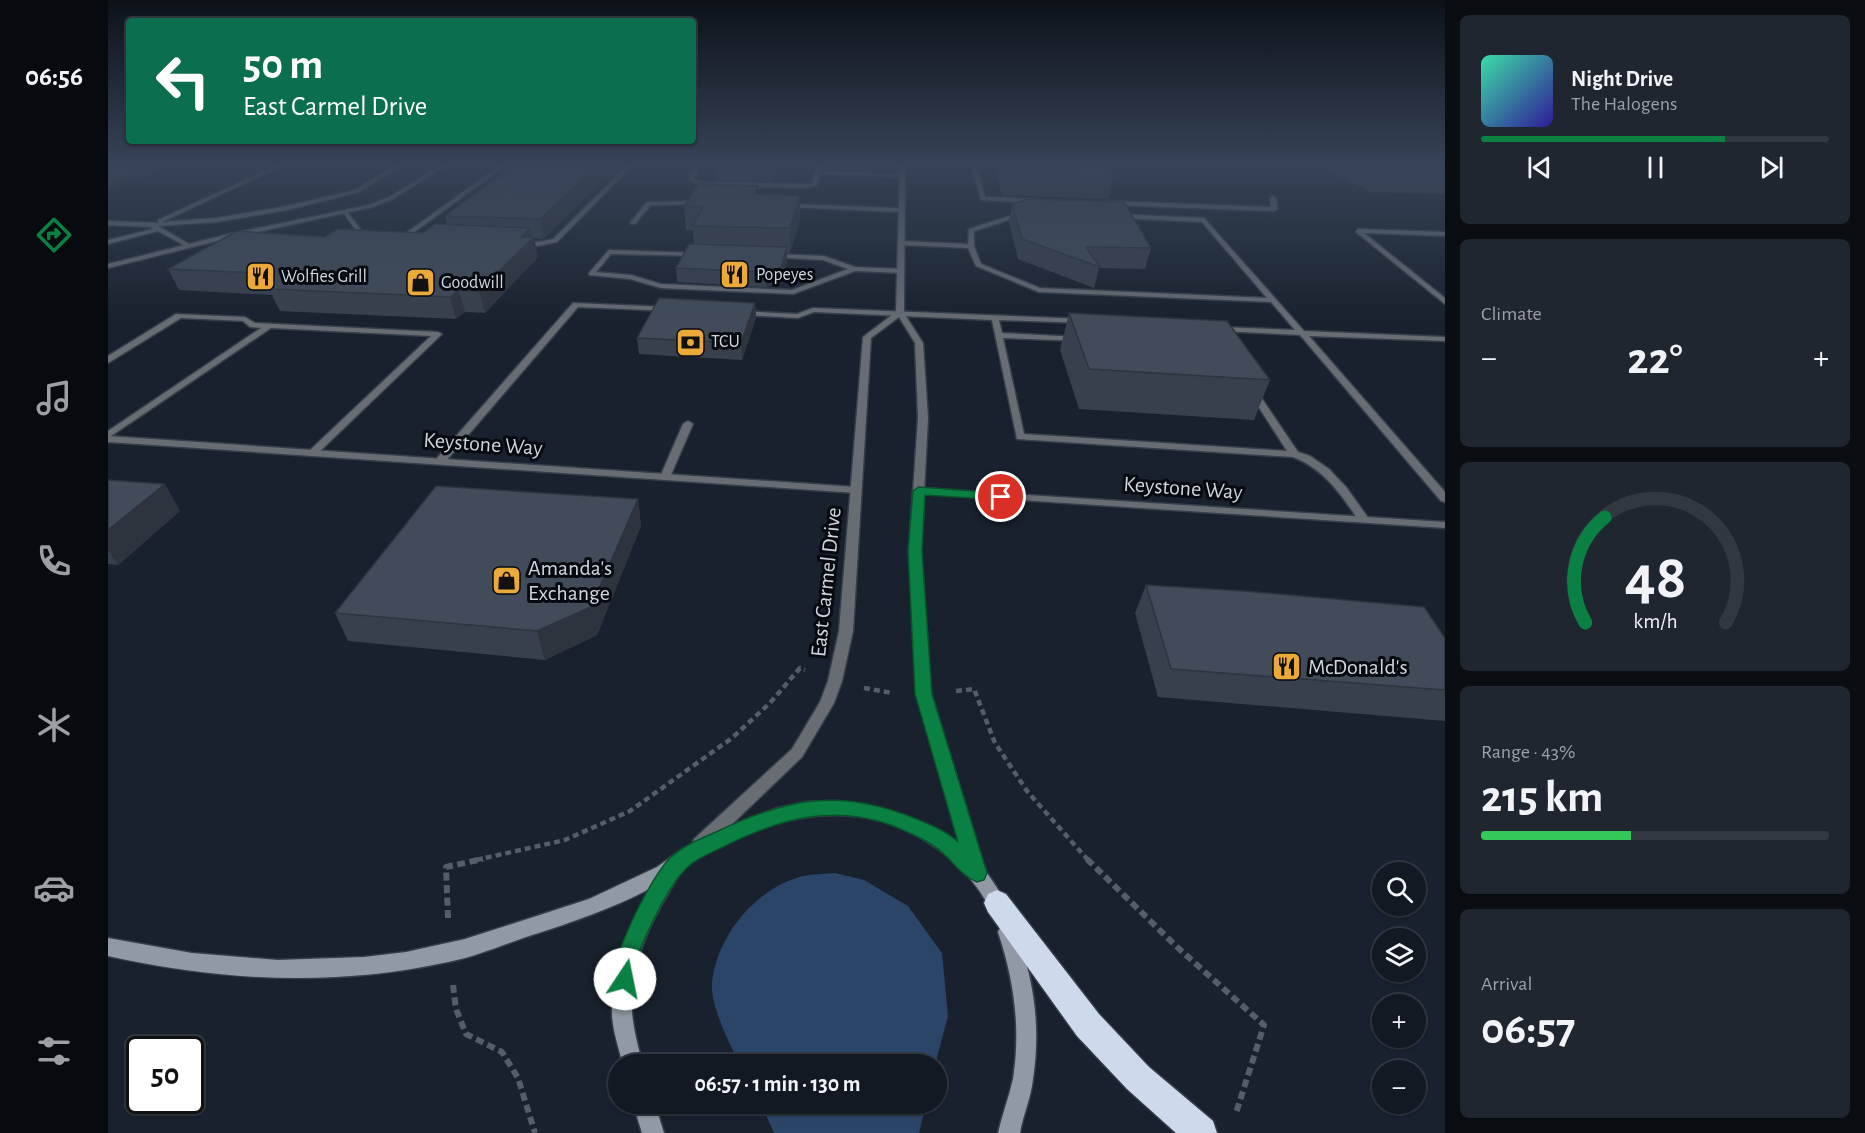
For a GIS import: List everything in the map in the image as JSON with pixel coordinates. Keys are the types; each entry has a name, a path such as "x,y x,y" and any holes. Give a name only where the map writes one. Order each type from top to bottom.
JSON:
{"highway":[{"path":"996,903 1088,1025 1138,1078 1201,1133"}],"main road":[{"path":"108,947 137,954 292,971 374,966 450,953 590,907 675,866 690,854 753,823 811,807 842,807 892,817 948,845 977,873 996,903 1021,969 1026,1000 1027,1034 1023,1080 1009,1133"},
{"path":"631,1054 622,1016 626,961 642,920 675,866"},
{"path":"647,1114 653,1133"}],"street":[{"path":"151,225 169,217"},
{"path":"108,223 151,225 235,217"},
{"path":"108,266 327,217"},
{"path":"348,217 359,231 379,236"},
{"path":"405,237 433,217"},
{"path":"515,243 538,244 555,241 579,217"},
{"path":"633,223 638,217"},
{"path":"902,217 900,312 919,343 923,418 915,551 924,694 977,873"},
{"path":"1012,217 971,230 971,246 978,265 1039,290 1273,300"},
{"path":"1125,217 1204,220 1445,499"},
{"path":"151,225 189,246"},
{"path":"108,242 159,230"},
{"path":"1445,234 1358,231 1445,302"},
{"path":"396,237 416,238"},
{"path":"901,243 971,246"},
{"path":"709,254 609,252 591,274 632,277 661,286 793,292 855,269"},
{"path":"765,256 824,258 855,269 901,271"},
{"path":"441,460 576,304 681,310"},
{"path":"728,312 798,316 813,310 900,312 1086,321"},
{"name":"East Carmel Drive","path":"690,854 797,753 826,703 835,681 846,631 867,338 900,312"},
{"path":"108,360 179,316 245,319 253,325 438,334 313,452"},
{"path":"995,317 1020,437 1294,454 1317,464 1337,481 1363,519"},
{"path":"108,437 269,326"},
{"path":"1217,337 1211,328 1445,339"},
{"path":"999,335 1093,340"},
{"path":"1249,386 1294,454"},
{"path":"664,477 688,424"},
{"name":"Keystone Way","path":"108,437 856,490"},
{"name":"Keystone Way","path":"919,491 1445,525"}],"path":[{"path":"446,867 565,840 630,811 682,776 732,738 770,703 800,668 835,681 884,693 924,694 974,689 995,743 1027,791 1085,857 1185,954 1264,1025 1233,1122"},
{"path":"456,1009 466,1034 502,1052 518,1078 535,1133"}],"shaded area":[{"path":"835,873 864,880 908,906 942,953 948,1016 938,1054 735,1054 726,1037 714,1002 712,983 715,965 731,931 755,902 786,882 803,876"},
{"path":"765,1114 924,1114 919,1133 774,1133"}],"building":[{"path":"473,217 542,217 540,219"},
{"path":"698,217 793,217 790,228 693,226"},
{"path":"1016,217 1133,217 1151,248 1086,247 1100,267 1022,239"},
{"path":"435,224 530,228 521,237 534,237 479,291 459,290 450,297 272,289 263,273 168,269 237,231 325,237 338,229 423,233"},
{"path":"689,244 787,247 781,268 766,272 676,268"},
{"path":"659,298 755,303 741,343 637,338"},
{"path":"1069,313 1227,321 1270,380 1089,369"},
{"path":"108,480 165,484 108,530"},
{"name":"Amanda's Exchange","path":"436,486 638,499 591,607 537,631 335,613"},
{"path":"1146,585 1424,607 1445,638 1445,690 1171,669"}],"place":[{"name":"Popeyes","path":"735,275"},
{"name":"Wolfies Grill","path":"260,277"},
{"name":"Goodwill","path":"420,283"},
{"name":"TCU","path":"690,342"},
{"name":"Amanda's Exchange","path":"507,581"},
{"name":"McDonald's","path":"1287,667"}],"route":[{"path":"625,979 626,961 642,920 675,866 690,854 753,823 811,807 842,807 868,811 892,817 918,828 948,845 977,873 924,694 915,551 919,491 1001,497"}]}
